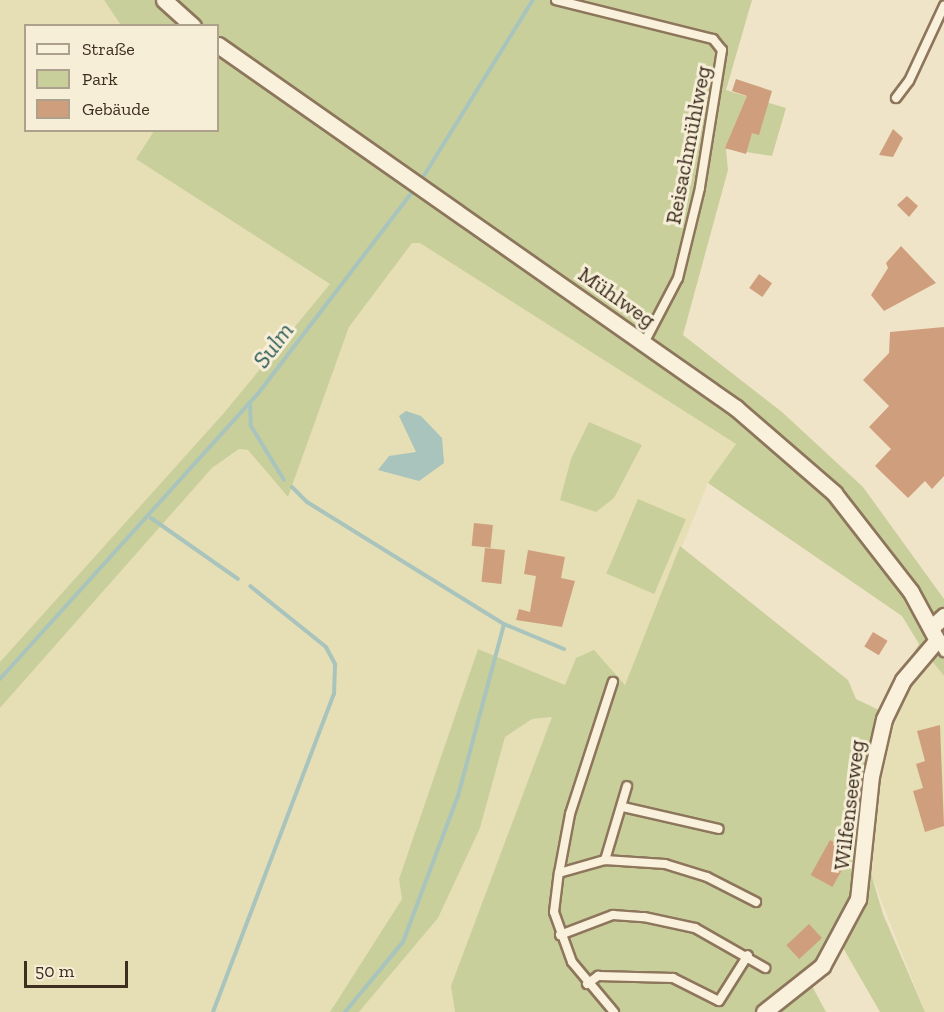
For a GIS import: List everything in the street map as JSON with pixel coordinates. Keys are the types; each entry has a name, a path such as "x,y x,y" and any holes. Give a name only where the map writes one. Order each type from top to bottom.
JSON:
{"street":[{"path":"164,0 191,24"},
{"name":"Mühlweg","path":"219,46 436,200 736,408 834,493 882,551 937,640"},
{"name":"Wilfenseeweg","path":"764,1012 808,980 844,932 862,880 871,776 884,719 903,680 937,640 944,616"}],"lane":[{"name":"Reisachmühlweg","path":"556,0 579,3 713,39 724,60 678,278 644,343"},
{"path":"896,98 909,81 944,6"},
{"path":"613,682 570,814 554,912 560,935 587,984 614,1012"},
{"path":"605,860 623,807 627,786"},
{"path":"623,807 719,829"},
{"path":"560,873 605,860 665,864 707,877 756,902"},
{"path":"560,935 613,915 644,917 694,928 748,955 765,968"},
{"path":"587,984 598,976 673,978 719,1001 748,955"}],"shaded area":[{"path":"0,0 104,0 122,21 121,24 24,24 24,132 153,132 137,158 330,284 223,414 0,662"},
{"path":"420,242 736,444 708,483 625,686 585,658 576,658 565,686 478,649 399,879 402,899 330,1012 0,1012 0,708 212,468 239,449 248,450 288,497 349,327 412,243"},
{"path":"932,661 944,676 944,1012 925,1012 872,877 876,777 888,723 912,678"},
{"path":"553,717 452,986 455,1012 359,1012 438,918 480,828 505,737 532,719"}],"green space":[{"path":"104,0 752,0 726,90 786,108 772,156 726,149 728,170 683,335 782,412 863,487 944,599 944,676 932,661 925,665 888,723 876,777 871,847 872,877 883,914 925,1012 880,1012 842,946 812,986 826,1012 455,1012 451,986 552,717 532,719 505,737 480,828 438,918 359,1012 330,1012 402,899 399,879 478,649 565,685 576,658 594,650 625,685 680,546 848,680 856,699 879,710 919,644 902,616 708,483 736,444 420,243 412,243 349,327 288,497 248,450 239,449 212,468 0,708 0,662 223,414 330,284 136,159 153,132 219,132 219,24 120,24"},
{"path":"589,422 642,445 614,498 596,512 560,500 571,459"},
{"path":"638,499 686,519 654,594 606,574"}],"water":[{"path":"406,411 421,416 442,438 444,463 419,481 378,470 389,456 416,452 399,416"}],"building":[{"path":"736,79 772,91 759,135 752,133 746,154 725,148 747,96 732,91"},
{"path":"893,129 903,138 893,157 879,155"},
{"path":"907,196 918,206 909,217 897,205"},
{"path":"901,246 936,283 884,311 871,295 888,268 886,263"},
{"path":"759,274 772,283 762,297 749,288"},
{"path":"944,327 944,476 932,489 925,481 908,498 875,466 891,449 869,427 889,406 863,380 889,353 890,332"},
{"path":"474,523 493,525 490,548 472,546"},
{"path":"485,548 505,550 501,584 481,582"},
{"path":"528,550 565,557 561,578 575,581 562,627 516,620 519,609 530,612 536,576 524,574"},
{"path":"873,632 888,641 879,655 864,647"},
{"path":"940,725 944,826 925,832 913,791 923,788 916,764 925,761 917,731"},
{"path":"830,840 852,852 832,887 811,875"},
{"path":"809,924 822,938 799,959 786,945"}],"waterway":[{"name":"Sulm","path":"420,182 533,0"},
{"name":"Sulm","path":"0,679 257,395 415,188"},
{"path":"250,403 251,426 284,480"},
{"path":"292,487 307,502 504,624 564,649"},
{"path":"151,518 238,579"},
{"path":"213,1012 334,694 335,664 326,647 250,586"},
{"path":"345,1012 403,942 458,796 504,624"}]}
